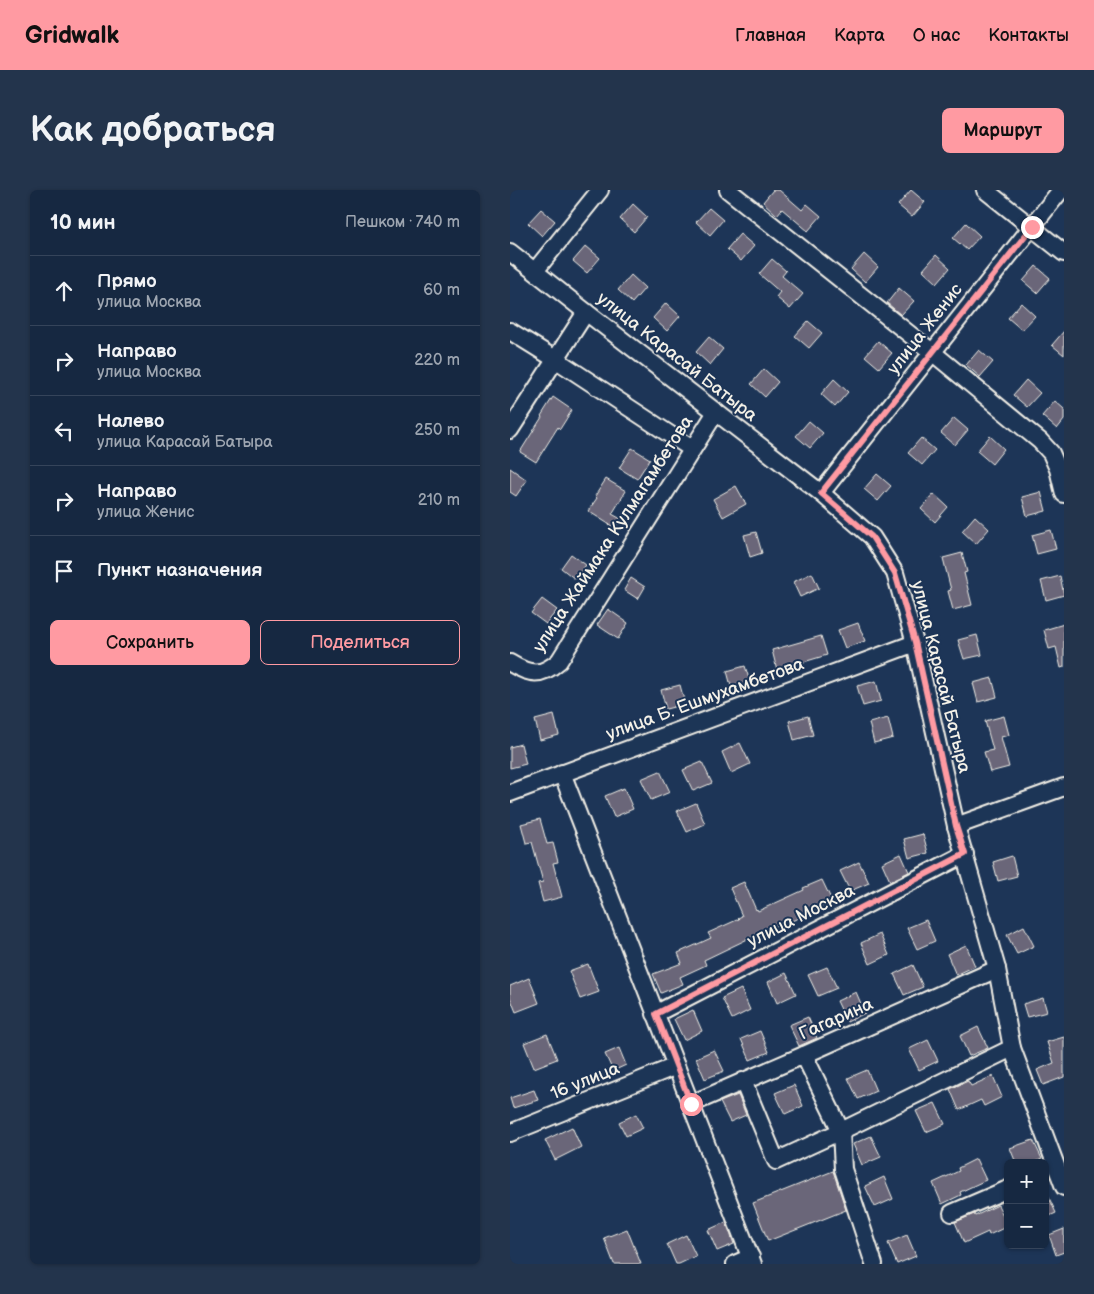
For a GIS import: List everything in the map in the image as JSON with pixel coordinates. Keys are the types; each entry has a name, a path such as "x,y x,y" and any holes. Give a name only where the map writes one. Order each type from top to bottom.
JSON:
{"street":[{"path":"535,271 600,190"},
{"path":"728,190 932,352 1040,441 1051,453 1058,469 1064,494"},
{"path":"985,190 1064,253"},
{"name":"улица Женис","path":"821,493 1061,190"},
{"name":"улица Карасай Батыра","path":"510,252 821,493 872,537 895,573 915,642 956,826 996,969 1012,1048 1051,1169 1064,1188"},
{"path":"510,430 586,312"},
{"path":"510,331 556,359 692,449"},
{"name":"улица Жаймака Кулмагамбетова","path":"510,663 529,672 540,672 550,669 559,661 716,412"},
{"name":"улица Б. Ешмухамбетова","path":"510,793 915,642"},
{"path":"562,773 752,1261 735,1264"},
{"path":"956,826 1064,787"},
{"name":"улица Москва","path":"656,1014 965,854"},
{"name":"Гагарина","path":"691,1104 996,969"},
{"path":"743,1081 776,1161 1012,1048"},
{"path":"804,1055 841,1131 843,1168 874,1264"},
{"name":"16 улица","path":"510,1134 676,1066"},
{"path":"952,1213 1004,1190"}],"building":[{"path":"773,190 779,190 802,210 807,204 821,216 808,231 782,209 777,215 763,202"},
{"path":"911,190 925,202 912,217 898,205"},
{"path":"633,204 647,217 634,232 620,219"},
{"path":"709,208 723,220 710,235 696,222"},
{"path":"541,209 555,221 542,236 528,223"},
{"path":"966,223 980,236 967,250 953,238"},
{"path":"740,234 754,246 741,261 727,249"},
{"path":"586,246 600,258 587,273 573,261"},
{"path":"864,254 878,267 865,282 851,269"},
{"path":"936,255 950,268 937,283 923,270"},
{"path":"772,259 786,271 782,276 803,294 790,309 776,297 780,292 759,274"},
{"path":"1036,266 1050,278 1037,293 1023,281"},
{"path":"631,275 645,288 632,303 618,290"},
{"path":"899,288 914,301 901,315 887,303"},
{"path":"666,303 680,316 667,331 653,318"},
{"path":"1021,303 1035,316 1022,330 1008,318"},
{"path":"808,321 822,333 809,348 795,336"},
{"path":"1064,331 1064,355 1052,345"},
{"path":"709,337 723,349 710,365 696,352"},
{"path":"878,341 892,353 879,368 865,356"},
{"path":"979,350 993,362 980,377 966,365"},
{"path":"764,369 778,382 765,397 751,384"},
{"path":"834,379 848,392 835,407 821,394"},
{"path":"1026,380 1040,393 1027,407 1013,395"},
{"path":"553,397 572,410 560,429 558,427 536,462 520,452"},
{"path":"1055,401 1064,409 1064,420 1057,429 1042,416"},
{"path":"954,418 968,430 955,445 941,433"},
{"path":"809,421 823,433 810,448 796,436"},
{"path":"990,436 1004,449 992,464 977,451"},
{"path":"921,438 935,450 922,465 908,453"},
{"path":"632,448 650,459 637,479 619,468"},
{"path":"510,468 527,480 516,496 510,492"},
{"path":"877,474 891,486 878,501 864,489"},
{"path":"606,479 626,491 612,514 621,519 615,528 588,511"},
{"path":"736,486 746,504 723,517 713,499"},
{"path":"1041,492 1046,511 1027,516 1022,497"},
{"path":"934,494 948,507 935,522 921,509"},
{"path":"975,516 989,529 976,544 962,531"},
{"path":"1051,530 1056,549 1037,554 1032,535"},
{"path":"756,532 762,553 750,557 744,535"},
{"path":"962,553 967,572 964,573 972,605 953,610 948,591 951,590 943,558"},
{"path":"571,554 586,565 575,579 561,568"},
{"path":"812,573 819,588 800,597 793,582"},
{"path":"1060,576 1064,595 1046,600 1041,581"},
{"path":"631,578 645,587 638,599 624,590"},
{"path":"542,599 557,610 546,624 531,613"},
{"path":"608,609 628,623 618,639 597,625"},
{"path":"858,623 865,641 845,648 838,630"},
{"path":"1064,624 1064,667 1061,668 1056,647 1049,649 1044,630"},
{"path":"977,635 982,655 964,659 958,640"},
{"path":"821,636 827,655 777,670 772,650"},
{"path":"745,666 751,685 732,690 727,671"},
{"path":"992,678 997,697 978,702 973,683"},
{"path":"876,681 881,701 863,706 857,686"},
{"path":"680,685 685,704 666,709 661,690"},
{"path":"554,715 559,735 540,740 535,720"},
{"path":"808,716 813,735 794,740 789,721"},
{"path":"1004,716 1009,735 1001,737 1009,767 990,772 984,752 993,750 985,721"},
{"path":"888,718 893,738 874,743 869,723"},
{"path":"740,743 750,764 731,773 722,752"},
{"path":"521,744 526,764 510,768 510,747"},
{"path":"702,762 712,783 693,791 683,770"},
{"path":"660,771 670,792 651,800 641,779"},
{"path":"624,788 633,809 614,817 605,796"},
{"path":"696,803 705,824 687,832 677,811"},
{"path":"540,819 547,844 553,843 558,862 553,863 562,897 543,902 538,883 543,882 532,842 526,843 521,824"},
{"path":"923,834 928,853 909,858 904,839"},
{"path":"901,854 909,872 890,881 882,863"},
{"path":"1012,856 1017,876 998,881 993,862"},
{"path":"859,862 869,883 850,891 840,871"},
{"path":"822,880 832,901 800,915 801,917 782,925 781,923 704,960 706,965 680,977 683,984 661,993 653,974 682,963 678,953 711,938 708,933 742,916 730,888 744,882 758,911"},
{"path":"926,920 935,941 917,949 907,928"},
{"path":"1024,926 1034,946 1017,954 1007,935"},
{"path":"880,934 889,955 870,964 861,943"},
{"path":"966,945 975,966 956,975 947,954"},
{"path":"588,964 599,992 580,999 569,971"},
{"path":"913,965 923,987 904,995 894,974"},
{"path":"827,967 837,988 818,996 808,975"},
{"path":"786,973 796,994 777,1003 768,982"},
{"path":"529,978 539,1003 516,1012 510,997 510,986"},
{"path":"741,989 750,1010 732,1019 722,998"},
{"path":"856,992 865,1013 847,1022 837,1001"},
{"path":"1043,998 1047,1012 1027,1017 1023,1004"},
{"path":"693,1010 702,1031 684,1040 674,1019"},
{"path":"808,1017 817,1038 799,1046 789,1025"},
{"path":"978,1027 988,1048 969,1056 960,1036"},
{"path":"760,1031 769,1052 750,1060 741,1039"},
{"path":"547,1034 557,1059 534,1068 524,1043"},
{"path":"1064,1037 1064,1077 1043,1085 1037,1070 1054,1063 1047,1042"},
{"path":"928,1040 938,1061 919,1070 909,1049"},
{"path":"619,1048 626,1065 613,1071 605,1054"},
{"path":"714,1050 724,1071 705,1079 696,1058"},
{"path":"867,1070 876,1091 858,1099 848,1078"},
{"path":"993,1076 1002,1097 984,1106 981,1100 959,1110 950,1089 968,1081 971,1086"},
{"path":"794,1085 803,1106 785,1114 775,1093"},
{"path":"534,1090 538,1100 513,1108 510,1098"},
{"path":"738,1095 746,1115 730,1122 720,1102"},
{"path":"935,1103 945,1124 926,1132 916,1111"},
{"path":"636,1114 643,1128 626,1136 619,1122"},
{"path":"572,1127 581,1147 555,1160 545,1140"},
{"path":"871,1136 881,1157 862,1165 853,1144"},
{"path":"1033,1140 1042,1159 1014,1159 1010,1148"},
{"path":"976,1159 986,1180 960,1192 961,1195 942,1204 933,1183 959,1171 958,1168"},
{"path":"833,1171 846,1210 768,1241 753,1203"},
{"path":"884,1177 893,1199 875,1207 865,1186"},
{"path":"1049,1198 1056,1213 1049,1216"},
{"path":"998,1205 1004,1218 1004,1228 989,1235 988,1232 964,1243 955,1222 974,1214 975,1216"},
{"path":"726,1222 734,1244 717,1251 708,1230"},
{"path":"627,1229 641,1264 614,1264 604,1238"},
{"path":"1064,1229 1064,1252 1056,1255 1049,1235"},
{"path":"686,1235 696,1256 676,1264 667,1244"},
{"path":"907,1235 916,1256 897,1264 888,1243"}],"route":[{"path":"691,1104 656,1014 965,854 956,826 915,642 895,573 872,537 821,493 1032,227"}]}
